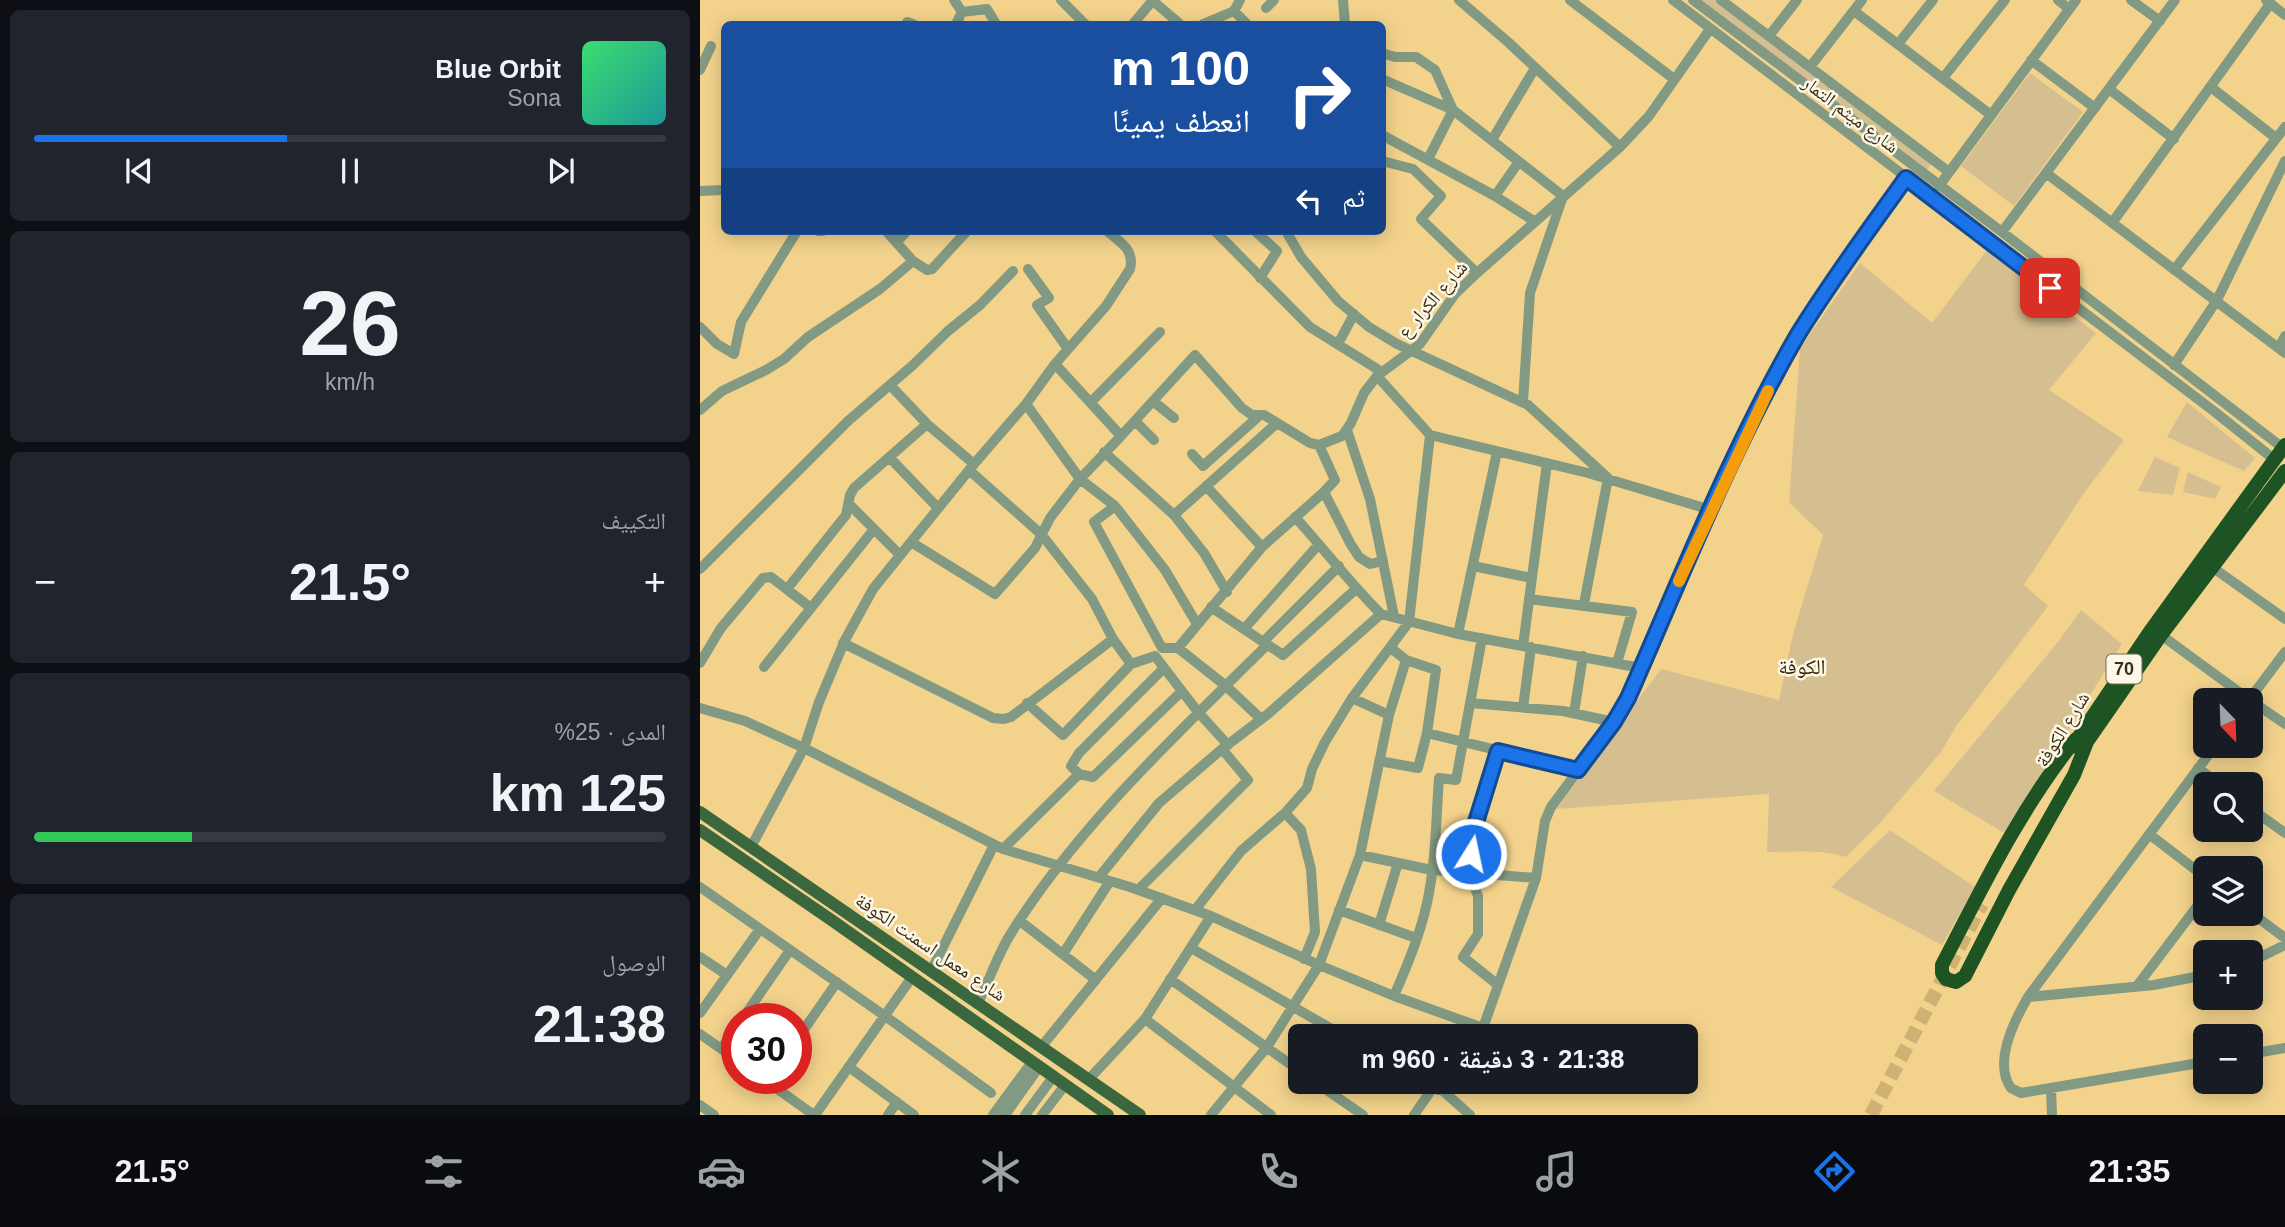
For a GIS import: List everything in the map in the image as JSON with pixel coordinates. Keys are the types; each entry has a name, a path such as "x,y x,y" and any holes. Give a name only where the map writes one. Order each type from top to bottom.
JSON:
{"highway":[{"name":"شارع الكوفة","path":"2082,740 2239,532 2282,456"},
{"name":"شارع الكوفة","path":"1986,905 2082,740 2227,523 2254,502"},
{"path":"2227,523 2236,524 2239,532"},
{"path":"2082,740 2074,775 2009,890 1965,976 1956,982 1946,979 1942,973 1942,965 2005,847 2048,774 2082,740"}],"main road":[{"name":"شارع معمل اسمنت الكوفة","path":"700,812 1140,1115"},
{"name":"شارع معمل اسمنت الكوفة","path":"700,830 1108,1115"},
{"path":"995,1036 1005,1030 1006,1022"},
{"path":"1031,1061 1023,1045 1037,1042"}],"street":[{"path":"954,0 962,12"},
{"path":"1060,0 1082,21"},
{"path":"1136,21 1153,0 1177,21"},
{"path":"1210,21 1234,11 1240,0"},
{"path":"1343,0 1345,21"},
{"path":"1459,0 1620,147"},
{"path":"1570,0 1674,79"},
{"name":"شارع ميثم التمار","path":"1673,0 2215,412 2282,456"},
{"name":"شارع ميثم التمار","path":"1693,0 2101,308 2282,456"},
{"path":"1721,0 1950,172"},
{"path":"1769,36 1797,0"},
{"path":"1810,67 1862,0"},
{"path":"1898,44 1933,0"},
{"path":"1943,78 2005,0"},
{"path":"1939,186 2072,4 2058,0"},
{"path":"2131,0 2160,21"},
{"path":"2002,232 2175,0"},
{"path":"2112,222 2211,88 2268,2 2285,15"},
{"path":"958,21 962,12 985,4 994,21"},
{"path":"1234,11 1244,21"},
{"path":"1854,11 1992,115"},
{"name":"شارع الكرار ع","path":"1347,430 1364,393 1380,374 1413,350 1434,326 1455,294 1477,273 1620,147 1648,116 1710,29"},
{"path":"700,50 711,46 700,70"},
{"path":"1386,54 1416,57 1435,70 1453,110"},
{"path":"2031,60 2095,108"},
{"path":"1492,140 1535,68"},
{"path":"1386,81 1453,110 1563,196 1530,293 1523,402"},
{"path":"2211,88 2276,138"},
{"path":"2109,89 2174,139"},
{"path":"1428,159 1453,110"},
{"path":"2174,270 2285,127"},
{"path":"1386,137 1495,196 1534,221"},
{"path":"2174,365 2217,300 2285,161"},
{"path":"1386,162 1413,169 1441,196 1421,219 1477,273"},
{"path":"1495,196 1518,163"},
{"path":"2046,173 2282,351 2285,337"},
{"path":"1483,1024 1536,878 1545,821 1551,807 1614,722 1757,412 1796,339 1816,305 1906,178"},
{"path":"700,191 721,190"},
{"path":"700,327 717,344 734,354 741,322 795,235"},
{"path":"890,235 923,269 932,269 963,235"},
{"path":"897,242 903,235"},
{"path":"751,847 804,748 819,702 865,601 938,508 1026,404 1055,364 1106,306 1130,270 1130,252 1111,235"},
{"path":"1219,235 1310,327 1380,374 1430,435 1608,478 1711,510"},
{"path":"1259,235 1277,251 1260,278"},
{"path":"1288,235 1307,265 1339,302 1354,314 1397,344 1523,402 1608,478"},
{"path":"700,410 722,391 775,365 808,337 880,289 914,261"},
{"path":"1028,269 1049,298 1037,305 1068,349"},
{"path":"700,569 848,421 980,304 1013,271"},
{"path":"2092,319 2101,308"},
{"path":"1338,344 1354,314"},
{"path":"1091,402 1160,332"},
{"path":"911,542 995,594 1035,548 1050,518 1080,479 1195,355 1242,408 1252,415 1265,415 1310,443 1319,445 1337,439 1347,430 1370,499 1394,616"},
{"path":"1055,364 1121,436"},
{"path":"890,385 1042,535 1092,598 1113,639 1131,664"},
{"path":"1154,402 1174,418"},
{"path":"1026,404 1080,479 1115,506 1165,570 1197,624"},
{"path":"1192,454 1203,466 1259,416"},
{"path":"1136,421 1154,440"},
{"path":"1174,515 1277,423"},
{"path":"787,589 844,519 854,488 927,424"},
{"path":"1195,910 1241,851 1285,813 1307,788 1312,769 1325,742 1352,698 1409,622 1430,435"},
{"path":"1027,703 1063,735 1131,664 1158,652 1178,648 1262,547 1335,480 1319,445"},
{"path":"1104,452 1174,515 1204,553 1227,592"},
{"path":"1458,634 1497,452"},
{"path":"890,458 938,508"},
{"path":"1523,708 1529,599 1547,463"},
{"path":"1584,604 1608,478"},
{"path":"1206,486 1262,547"},
{"path":"1324,492 1359,557 1370,565 1382,561"},
{"path":"849,503 900,555"},
{"path":"1115,506 1094,522 1164,668 1248,780 1138,890"},
{"path":"1295,517 1356,589 1381,614 1458,634 1641,668"},
{"path":"764,667 873,530"},
{"path":"1244,629 1319,544"},
{"path":"978,1003 1009,937 1057,866 1198,712 1339,566"},
{"path":"1473,566 1532,578"},
{"path":"2212,567 2285,619"},
{"path":"700,663 721,628 761,579 771,577 811,608"},
{"path":"1211,607 1283,655 1356,589"},
{"path":"1529,599 1632,612 1617,663"},
{"path":"1099,877 1159,803 1261,719 1381,614"},
{"path":"2161,635 2234,688"},
{"path":"1394,996 1427,903 1438,778 1456,780 1482,638"},
{"path":"844,643 993,718 1004,719 1011,717 1113,639"},
{"path":"1178,648 1226,686 1261,719"},
{"path":"1380,761 1418,768 1427,733 1436,670 1406,660 1391,648"},
{"path":"2259,688 2285,652"},
{"path":"1574,713 1583,656"},
{"path":"1211,1115 1267,1047 1319,965 1360,855 1389,715 1406,660"},
{"path":"1164,668 1079,753 1071,766 1079,774 1093,777 1182,691"},
{"path":"1352,698 1389,715"},
{"path":"1470,703 1574,713 1614,722"},
{"path":"700,708 745,721 804,748 998,847 1099,877 1211,916 1304,959 1461,1024"},
{"path":"2263,709 2285,724"},
{"path":"1427,733 1578,770"},
{"path":"1498,751 1472,835 1469,873 1478,896 1478,934 1463,957 1498,985"},
{"path":"2193,1064 2021,1093 2011,1088 2005,1079 2009,1037 2028,998 2206,758"},
{"path":"2198,768 2203,772"},
{"path":"931,971 998,847 1079,774"},
{"path":"1285,813 1301,830 1311,869 1315,932 1304,959"},
{"path":"2263,817 2285,833"},
{"path":"2149,834 2193,868"},
{"path":"1360,855 1432,870 1536,878"},
{"path":"1379,925 1398,863"},
{"path":"1063,954 1110,881"},
{"path":"700,887 991,1093"},
{"path":"1037,1042 1096,980 1162,898"},
{"path":"1339,910 1416,938"},
{"path":"2137,986 2193,912"},
{"path":"1089,1079 1145,1019 1211,916"},
{"path":"1020,921 1096,980"},
{"path":"2263,922 2285,938"},
{"path":"700,1013 760,929"},
{"path":"2263,956 2285,945"},
{"path":"1191,947 1324,1024"},
{"path":"753,1003 790,950"},
{"path":"700,957 727,975"},
{"path":"787,1094 815,1115 912,977"},
{"path":"2028,998 2193,977"},
{"path":"1171,979 1288,1062"},
{"path":"812,1018 837,982"},
{"path":"1145,1019 1271,1115"},
{"path":"700,1034 721,1048"},
{"path":"2263,1052 2285,1048"},
{"path":"1005,1115 1027,1084 1031,1061"},
{"path":"993,1115 1031,1061"},
{"path":"849,1067 914,1115"},
{"path":"1025,1115 1053,1077"},
{"path":"1027,1084 1041,1093"},
{"path":"1042,1115 1065,1085"},
{"path":"2051,1088 2052,1115"},
{"path":"1332,1094 1363,1115"},
{"path":"1413,1115 1434,1094"},
{"path":"1448,1094 1470,1115"},
{"path":"888,1115 897,1102"},
{"path":"700,1105 714,1115"}],"shaded area":[{"path":"1696,0 1717,0 1933,162 1925,172"},
{"path":"2030,73 2083,112 2014,206 1961,166"},
{"path":"1987,250 2096,333 2049,390 2124,440 2084,493 2024,585 2048,606 1957,725 1941,752 1881,822 1846,857 1817,852 1767,852 1769,794 1556,809 1661,669 1779,700 1793,634 1823,535 1789,502 1800,348 1860,263 1932,323"},
{"path":"2187,402 2255,458 2244,471 2167,437"},
{"path":"2155,457 2180,468 2173,495 2138,491"},
{"path":"2188,472 2221,487 2215,499 2183,492"},
{"path":"2081,610 2122,644 2004,833 1934,791 2058,642"},
{"path":"1890,830 1975,887 1942,945 1831,887"}],"tunnel":[{"path":"1871,1115 1982,904"}],"slow traffic":[{"path":"1679,581 1768,391"}],"district":[{"name":"الكوفة","path":"1802,667"}],"route":[{"path":"1471,854 1472,835 1498,751 1578,770 1614,722 1628,698 1757,412 1796,339 1816,305 1906,178 2050,288"}]}
